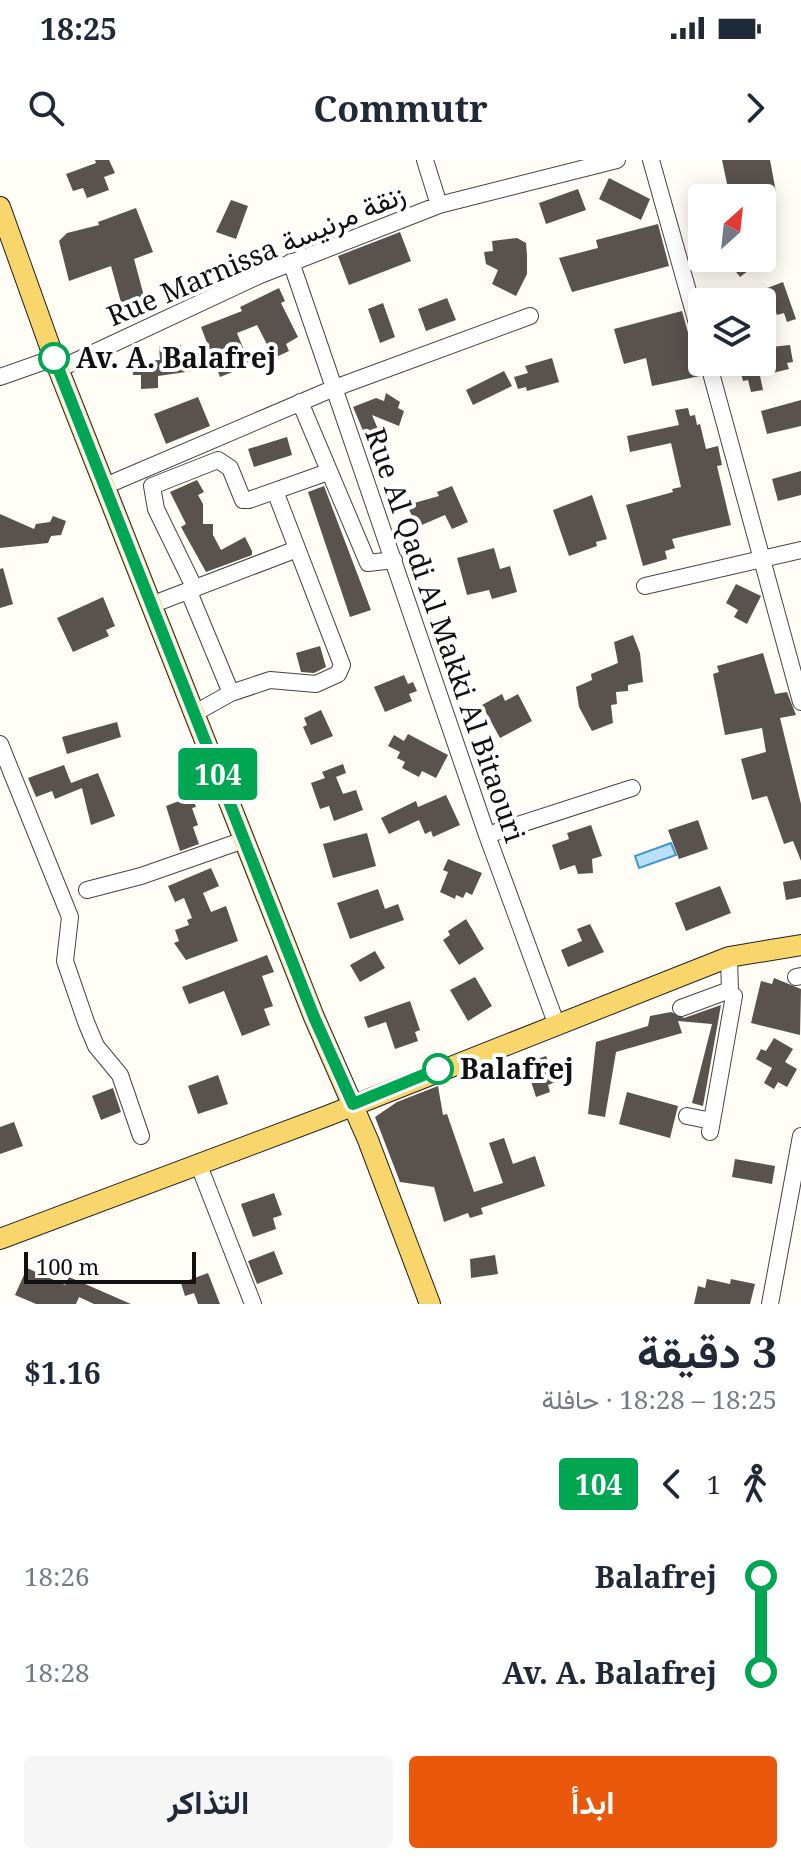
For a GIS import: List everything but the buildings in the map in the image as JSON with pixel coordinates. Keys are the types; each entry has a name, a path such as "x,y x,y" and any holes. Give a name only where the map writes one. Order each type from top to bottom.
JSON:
{"main road":[{"path":"0,207 56,363 430,1304"},
{"path":"0,1239 729,957 801,945"}],"street":[{"path":"425,160 439,205"},
{"name":"Rue Marnissa زنقة مرنيسة","path":"0,377 56,363 291,262 439,205 617,160"},
{"path":"651,160 688,291"},
{"name":"Rue Al Qadi Al Makki Al Bitaouri","path":"291,262 487,835 556,1023"},
{"path":"105,486 332,389 530,316"},
{"path":"712,376 801,702"},
{"path":"300,402 368,563 394,560"},
{"path":"231,693 192,590 156,509 152,486 218,460 230,468 243,500 328,472"},
{"path":"195,713 231,693 280,678 316,684 338,674 342,665 275,491"},
{"path":"151,605 297,549"},
{"path":"645,586 801,550"},
{"path":"0,744 70,917 65,961 86,1022 96,1046 120,1075 141,1136"},
{"path":"487,835 632,788"},
{"path":"87,890 141,876 244,840"},
{"path":"687,1116 711,1127 734,996 730,992 729,957"},
{"path":"681,1008 730,992"},
{"path":"770,1304 801,1136"},
{"path":"198,1163 253,1304"}],"water":[{"path":"671,843 676,855 639,868 635,856"}],"bus line":[{"name":"104","path":"54,358 314,1017 353,1104 438,1069"}],"place":[{"name":"Av. A. Balafrej","path":"54,358"},
{"name":"Balafrej","path":"438,1069"}]}
